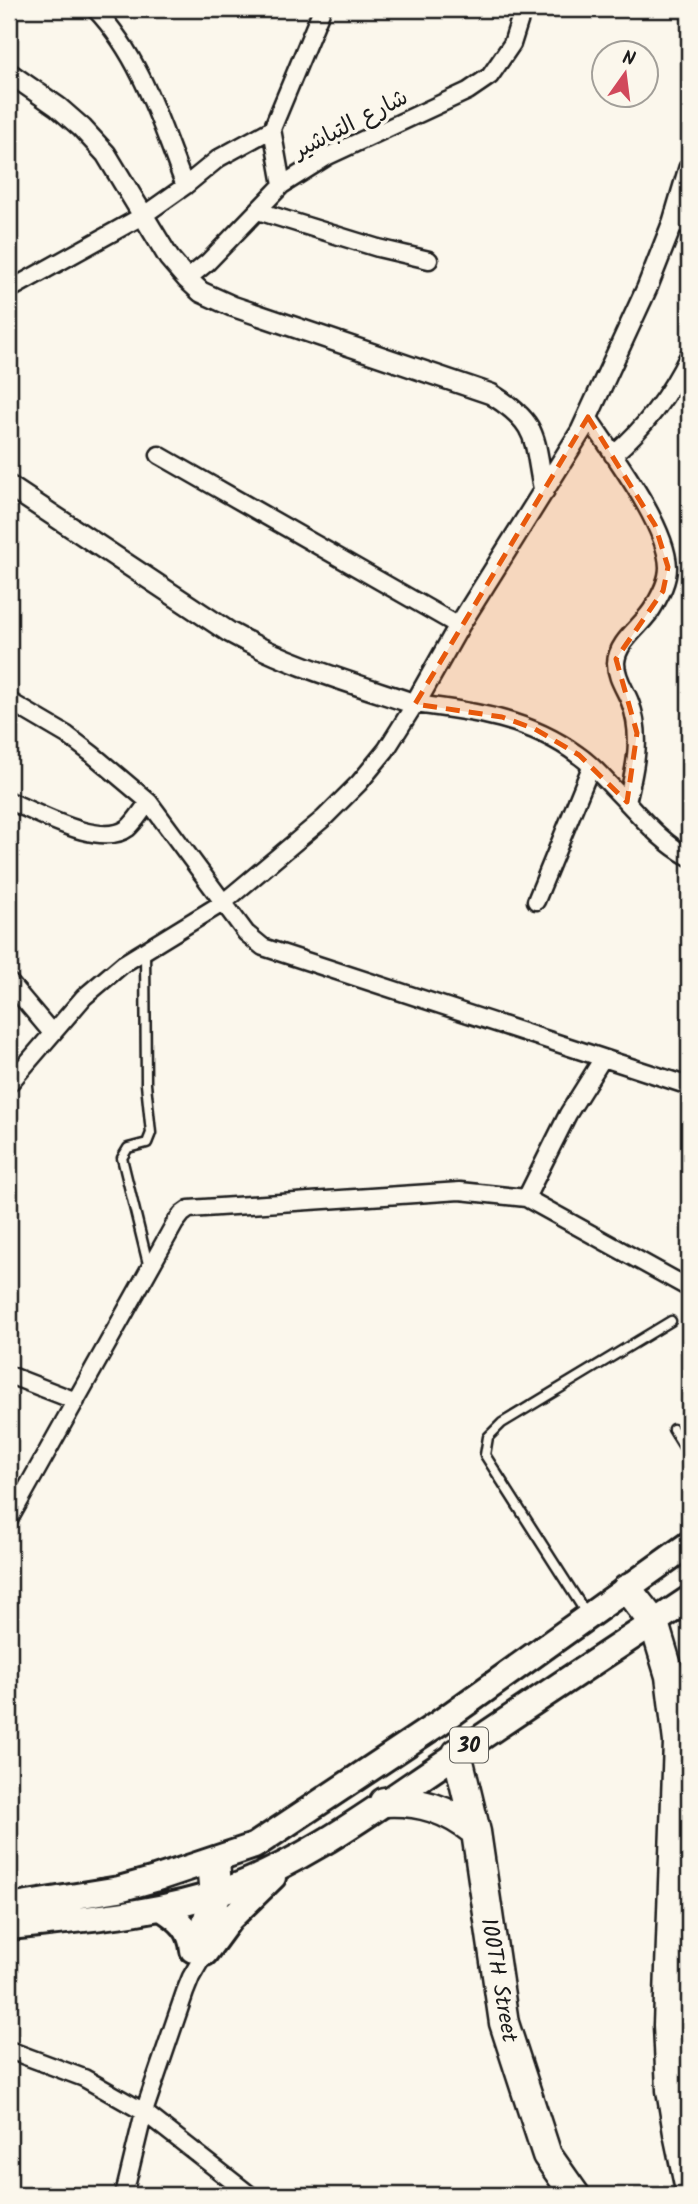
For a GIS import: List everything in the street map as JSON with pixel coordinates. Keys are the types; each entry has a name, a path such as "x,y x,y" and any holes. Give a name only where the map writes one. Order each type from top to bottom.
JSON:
{"highway":[{"path":"627,1589 654,1623 670,1676 678,1742 668,2025 673,2100 689,2185"},
{"path":"678,1742 689,1716"},
{"name":"100TH Street","path":"457,1753 476,1832 504,2023 547,2155 575,2195"},
{"path":"384,1802 424,1804 452,1815 476,1832"}],"main road":[{"name":"30","path":"9,1907 119,1889 261,1842 439,1723 689,1544"},
{"name":"30","path":"9,1927 163,1909 216,1893 283,1866 689,1599"},
{"path":"439,1723 457,1753"},
{"path":"163,1909 176,1917 188,1930 199,1952 283,1866"}],"street":[{"path":"95,9 110,24 127,49 143,81 185,187"},
{"path":"282,185 272,129 320,9"},
{"name":"شارع التباشير","path":"187,279 208,262 282,185 328,156 468,91 490,76 512,44 523,9"},
{"path":"14,82 58,107 106,154 169,258 201,292 232,306 491,394 510,406 528,423 534,437 544,492"},
{"path":"9,290 144,215 185,187 219,158 272,129"},
{"path":"9,1084 84,997 123,964 224,902 324,818 359,783 386,750 458,626 589,417 647,288 681,224 689,168"},
{"path":"258,211 429,260"},
{"path":"613,455 636,436 652,416 675,383 689,355"},
{"path":"589,417 655,526 663,544 668,567 663,591 651,611 627,637 616,659 637,733 637,762 627,802"},
{"path":"159,455 458,626"},
{"path":"9,486 229,632 256,647 291,663 415,704 502,717 535,729 579,755 656,835 689,857"},
{"path":"9,701 67,735 149,802 246,933 263,947 689,1086"},
{"path":"536,901 591,767"},
{"path":"9,801 72,827 103,835 116,834 127,829 149,802"},
{"path":"9,982 52,1033"},
{"path":"526,1198 568,1114 603,1058"},
{"path":"9,1520 175,1223 182,1213 189,1209 460,1191 526,1198 689,1288"},
{"path":"9,1374 76,1401"},
{"path":"124,2195 144,2112 191,1977 216,1893 213,1859"},
{"path":"9,2050 84,2078 144,2112 250,2195"}],"lane":[{"path":"145,950 146,1096 151,1133 147,1143 128,1148 122,1158 149,1270"},
{"path":"587,1616 485,1455 488,1437 502,1423 671,1321"},
{"path":"673,1429 689,1455"}],"highlighted area":[{"path":"588,417 655,525 668,567 663,591 616,659 637,733 627,802 579,755 535,729 502,717 415,704"}]}
